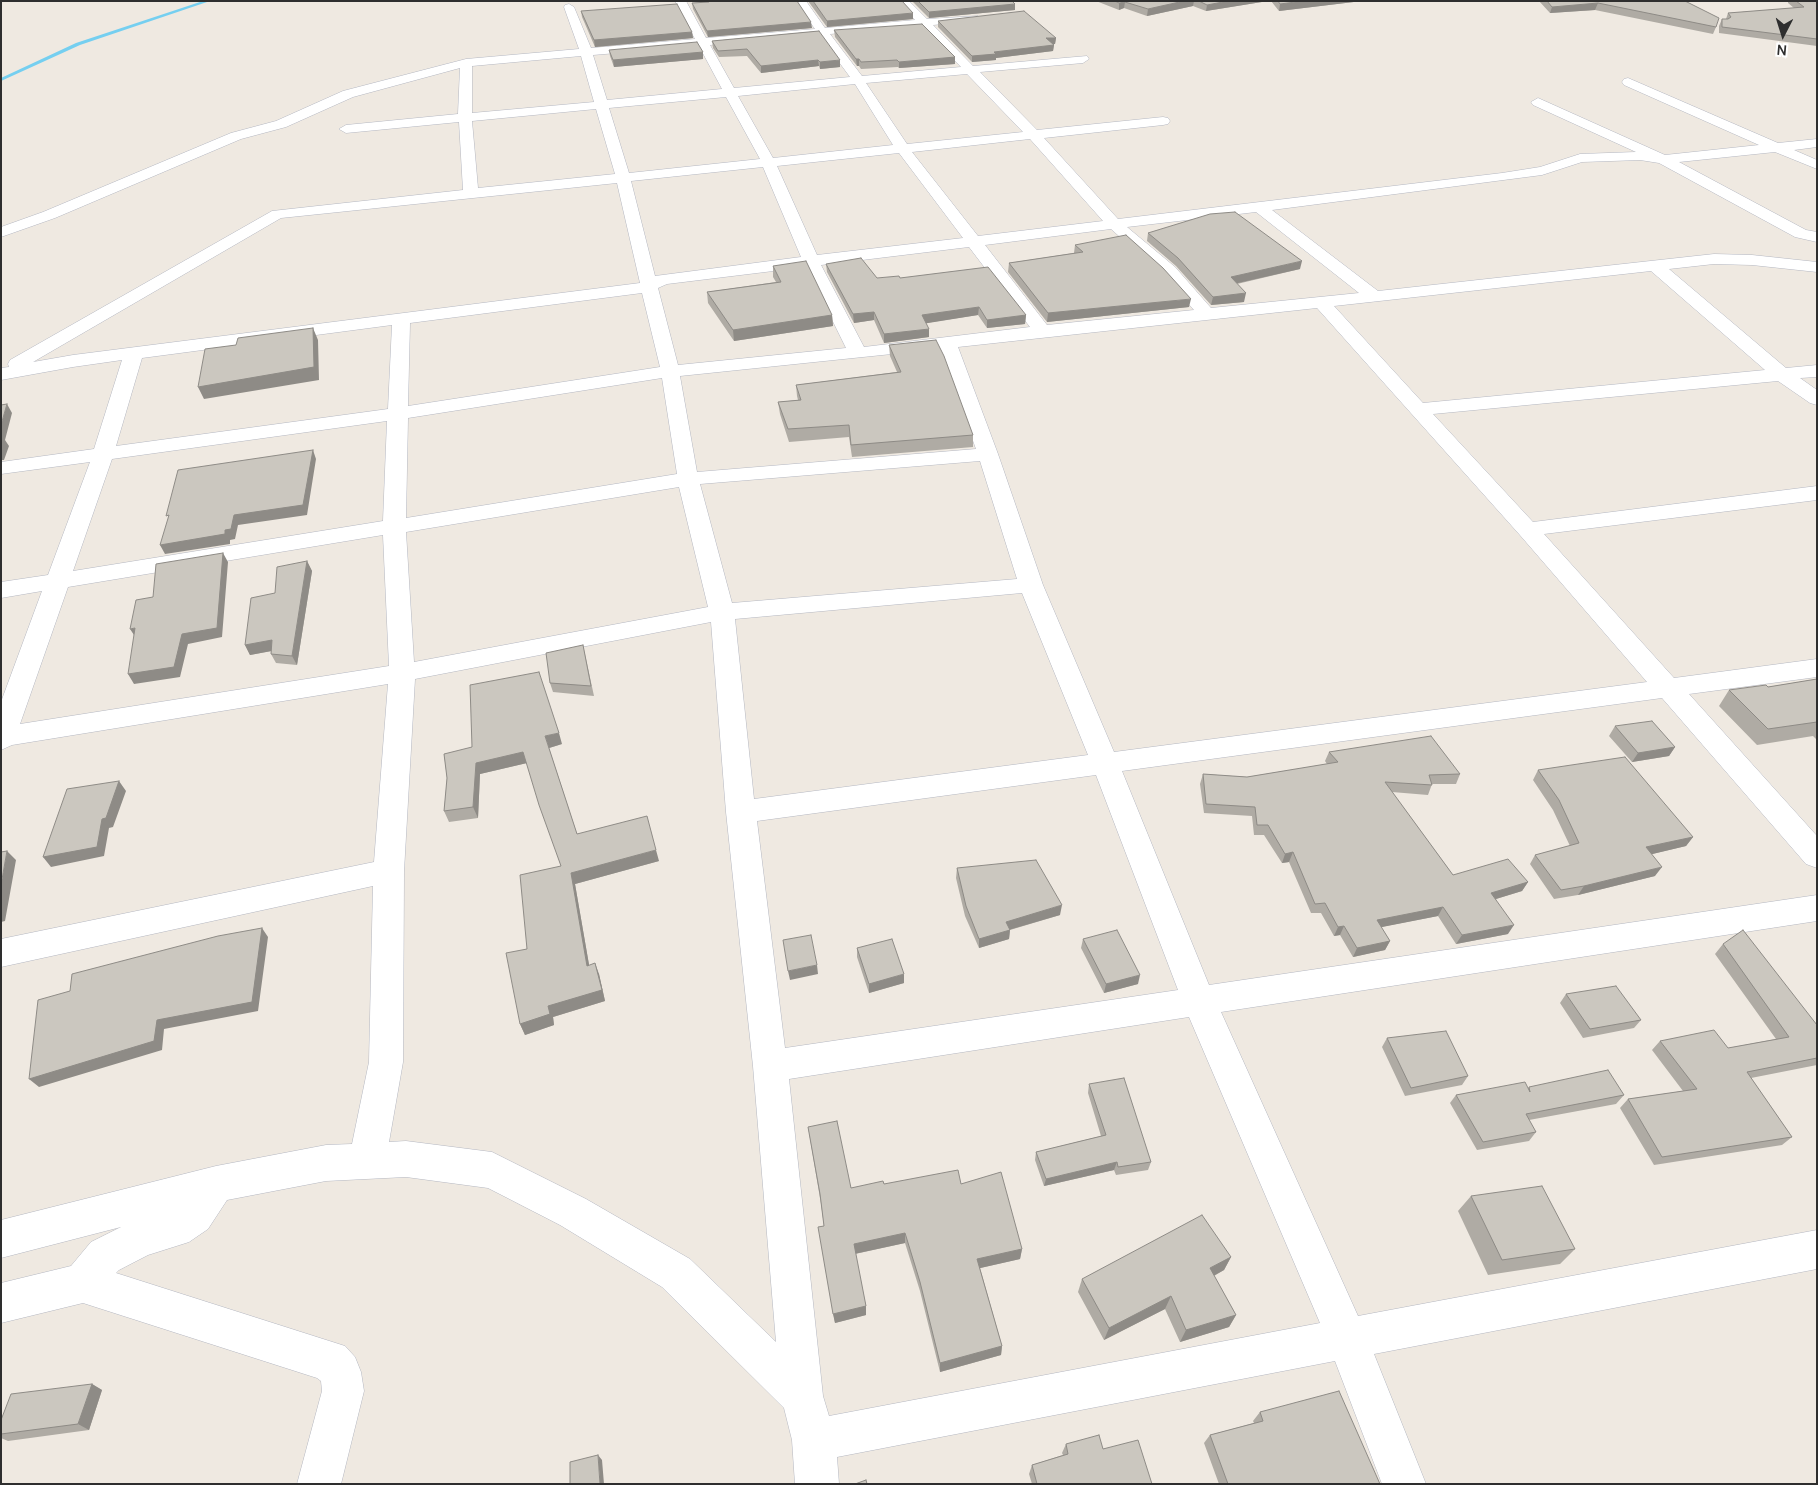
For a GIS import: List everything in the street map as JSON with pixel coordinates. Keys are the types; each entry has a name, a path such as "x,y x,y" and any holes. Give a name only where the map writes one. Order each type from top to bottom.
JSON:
{"street":[{"path":"680,1 768,162 811,261 858,353"},
{"path":"800,1 858,80 903,149 1042,331"},
{"path":"902,1 1034,134 1115,225 1168,271 1208,314"},
{"path":"569,7 586,52 623,178 648,287 670,371 688,479 722,612 741,812 770,1066 802,1396 814,1440 817,1484"},
{"path":"1,232 49,215 236,136 281,124 348,94 466,63 926,24 984,17"},
{"path":"346,128 1083,59"},
{"path":"466,63 465,117 471,194"},
{"path":"1628,82 1780,147 1817,165"},
{"path":"1538,102 1663,160 1801,234 1817,237"},
{"path":"1,373 277,214 1163,121"},
{"path":"1,373 134,353 648,287 663,279 1502,177 1542,171 1580,158 1640,156 1663,160 1817,143"},
{"path":"1258,206 1374,296"},
{"path":"1,468 398,414 670,371 858,353 1042,331 1714,259 1752,260 1817,267"},
{"path":"1655,266 1781,374 1817,399"},
{"path":"1321,302 1527,529 1817,856"},
{"path":"367,1161 386,1062 389,870 402,673 394,527 401,318"},
{"path":"947,342 988,454 1031,585 1105,763 1199,1001 1347,1338 1404,1484"},
{"path":"134,353 103,455 2,738 402,673 722,612 1031,585"},
{"path":"1419,409 1817,371"},
{"path":"1,590 688,479 988,454"},
{"path":"1527,529 1817,493"},
{"path":"741,812 1817,668"},
{"path":"1,953 389,870"},
{"path":"770,1066 1817,908"},
{"path":"1,1239 216,1184 326,1163 406,1159 492,1170 573,1212 676,1273 802,1396"},
{"path":"83,1283 105,1256 142,1238 175,1228 194,1216 216,1184"},
{"path":"814,1440 1817,1249"},
{"path":"1,1303 83,1283 330,1361 340,1372 343,1391 319,1484"}],"building":[{"path":"709,1 797,1 811,22 707,31 692,3"},
{"path":"813,1 902,1 913,13 827,21"},
{"path":"918,1 1012,1 1015,4 929,12"},
{"path":"1115,1 1184,1 1148,9"},
{"path":"1199,1 1228,1 1207,5"},
{"path":"1278,1 1303,1 1280,4"},
{"path":"1547,1 1685,1 1719,18 1716,27 1598,3 1552,7"},
{"path":"1796,1 1817,1 1817,39 1722,27 1722,19 1731,17 1728,13 1804,7"},
{"path":"677,4 692,32 594,40 581,11"},
{"path":"1024,11 1056,38 1046,38 1054,45 972,56 938,21"},
{"path":"922,24 955,57 899,62 897,60 861,62 859,59 856,59 834,30"},
{"path":"819,31 840,60 820,62 818,60 761,66 747,49 718,51 712,41"},
{"path":"697,42 703,52 613,60 609,50"},
{"path":"1235,212 1302,261 1231,277 1246,293 1213,297 1178,258 1148,233 1210,214"},
{"path":"1126,235 1163,268 1191,299 1048,313 1009,263 1083,252 1075,245"},
{"path":"861,258 877,278 899,276 900,278 988,267 1026,315 987,320 979,307 922,315 929,329 884,334 874,312 853,314 826,264"},
{"path":"806,261 832,315 733,330 707,292 781,282 773,266"},
{"path":"313,328 314,367 198,387 205,349 236,345 238,338"},
{"path":"936,340 944,356 973,435 851,445 849,425 788,429 778,402 801,400 796,385 901,372 889,345"},
{"path":"7,404 1,425 1,405"},
{"path":"313,450 303,505 234,515 231,529 225,530 225,534 160,545 169,515 166,516 178,470"},
{"path":"223,553 217,628 182,634 174,667 128,674 135,628 130,629 136,600 153,597 156,564"},
{"path":"307,561 292,656 271,654 272,640 245,645 251,598 275,593 277,567"},
{"path":"583,645 591,686 550,683 546,653"},
{"path":"539,672 559,733 545,736 577,834 647,816 656,850 571,873 587,966 595,963 602,990 548,1006 550,1014 520,1024 506,953 527,949 520,875 561,866 539,805 523,752 476,763 473,807 444,811 447,778 444,754 472,747 470,685"},
{"path":"1817,679 1817,722 1768,729 1729,690 1766,685 1768,687"},
{"path":"1652,721 1675,747 1638,753 1615,726"},
{"path":"1431,736 1460,774 1429,775 1432,785 1385,782 1453,875 1508,859 1528,882 1491,893 1514,925 1462,935 1443,907 1377,920 1390,941 1357,948 1344,926 1338,927 1325,903 1315,904 1293,852 1285,854 1268,825 1257,825 1255,807 1206,804 1203,774 1247,777 1338,762 1329,752"},
{"path":"1625,757 1693,837 1646,847 1662,867 1561,890 1535,855 1579,843 1559,800 1538,770"},
{"path":"119,781 106,818 102,819 97,847 43,857 67,789"},
{"path":"7,851 1,885 1,852"},
{"path":"1036,860 1062,905 1006,922 1010,930 979,939 966,906 957,868"},
{"path":"262,928 252,1002 157,1020 154,1041 29,1079 38,1000 70,991 72,974 218,936"},
{"path":"1117,930 1140,975 1106,984 1083,939"},
{"path":"1743,930 1817,1025 1817,1058 1747,1072 1792,1137 1662,1157 1628,1099 1697,1089 1660,1041 1714,1030 1728,1048 1789,1037 1723,944"},
{"path":"811,935 817,965 788,971 783,940"},
{"path":"892,939 904,974 869,984 857,948"},
{"path":"1616,986 1641,1020 1590,1029 1566,994"},
{"path":"1446,1031 1468,1076 1411,1088 1387,1038"},
{"path":"1608,1070 1624,1095 1526,1114 1536,1132 1483,1142 1456,1095 1525,1082 1530,1092 1529,1087"},
{"path":"1124,1078 1151,1162 1118,1167 1117,1162 1046,1179 1036,1152 1106,1135 1089,1084"},
{"path":"837,1121 851,1188 883,1181 884,1184 958,1170 961,1184 1001,1172 1022,1249 977,1259 1002,1346 940,1363 920,1282 905,1233 854,1244 866,1306 833,1314 818,1227 824,1226 808,1127"},
{"path":"1542,1186 1575,1249 1502,1260 1471,1196"},
{"path":"1202,1215 1231,1257 1210,1268 1236,1315 1186,1330 1171,1296 1109,1328 1082,1279"},
{"path":"92,1384 78,1424 1,1434 1,1420 11,1394"},
{"path":"1339,1391 1380,1484 1228,1484 1210,1435 1263,1421 1260,1412"},
{"path":"1099,1435 1103,1449 1138,1440 1152,1484 1037,1484 1032,1465 1068,1454 1066,1444"},
{"path":"598,1455 600,1484 570,1484 570,1462"},
{"path":"866,1480 867,1484 855,1484"}],"waterway":[{"path":"1,80 78,44 208,1"}]}
